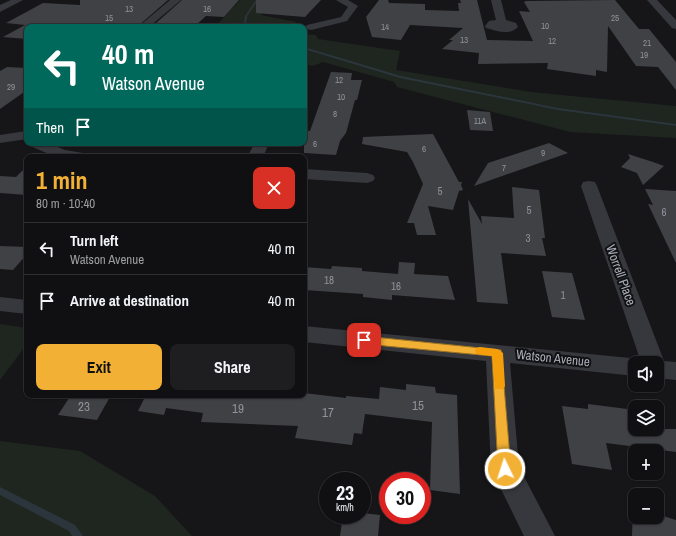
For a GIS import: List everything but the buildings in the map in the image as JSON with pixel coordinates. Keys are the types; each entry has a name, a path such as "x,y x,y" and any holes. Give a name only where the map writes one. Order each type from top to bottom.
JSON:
{"street":[{"path":"0,9 18,0"},
{"path":"147,24 176,0"},
{"path":"311,27 344,19 353,6 341,0"},
{"path":"496,0 502,22"},
{"path":"652,0 676,26"},
{"path":"0,139 24,137"},
{"path":"47,146 62,154"},
{"path":"307,174 366,178"},
{"name":"Worrell Place","path":"589,186 650,356"},
{"path":"0,304 24,307"},
{"name":"Watson Avenue","path":"307,334 628,366"},
{"path":"497,353 505,469 540,536"},
{"path":"664,370 676,371"}],"shaded area":[{"path":"240,0 275,0 261,15 296,22 294,24 218,24"},
{"path":"307,34 316,35 318,39 400,51 396,70 531,92 676,106 676,138 570,132 397,87 394,82 323,62 313,66 307,65"},
{"path":"0,324 24,328 24,348 0,380"},
{"path":"0,441 80,451 155,496 192,536 0,536"}],"waterway":[{"path":"247,24 245,22 246,16 257,0"},
{"path":"307,49 400,77 558,109 676,125"},
{"path":"0,491 72,528 78,536"}],"slow traffic":[{"path":"480,351 497,353 499,386"}],"route":[{"path":"364,340 497,353 505,469"}]}
